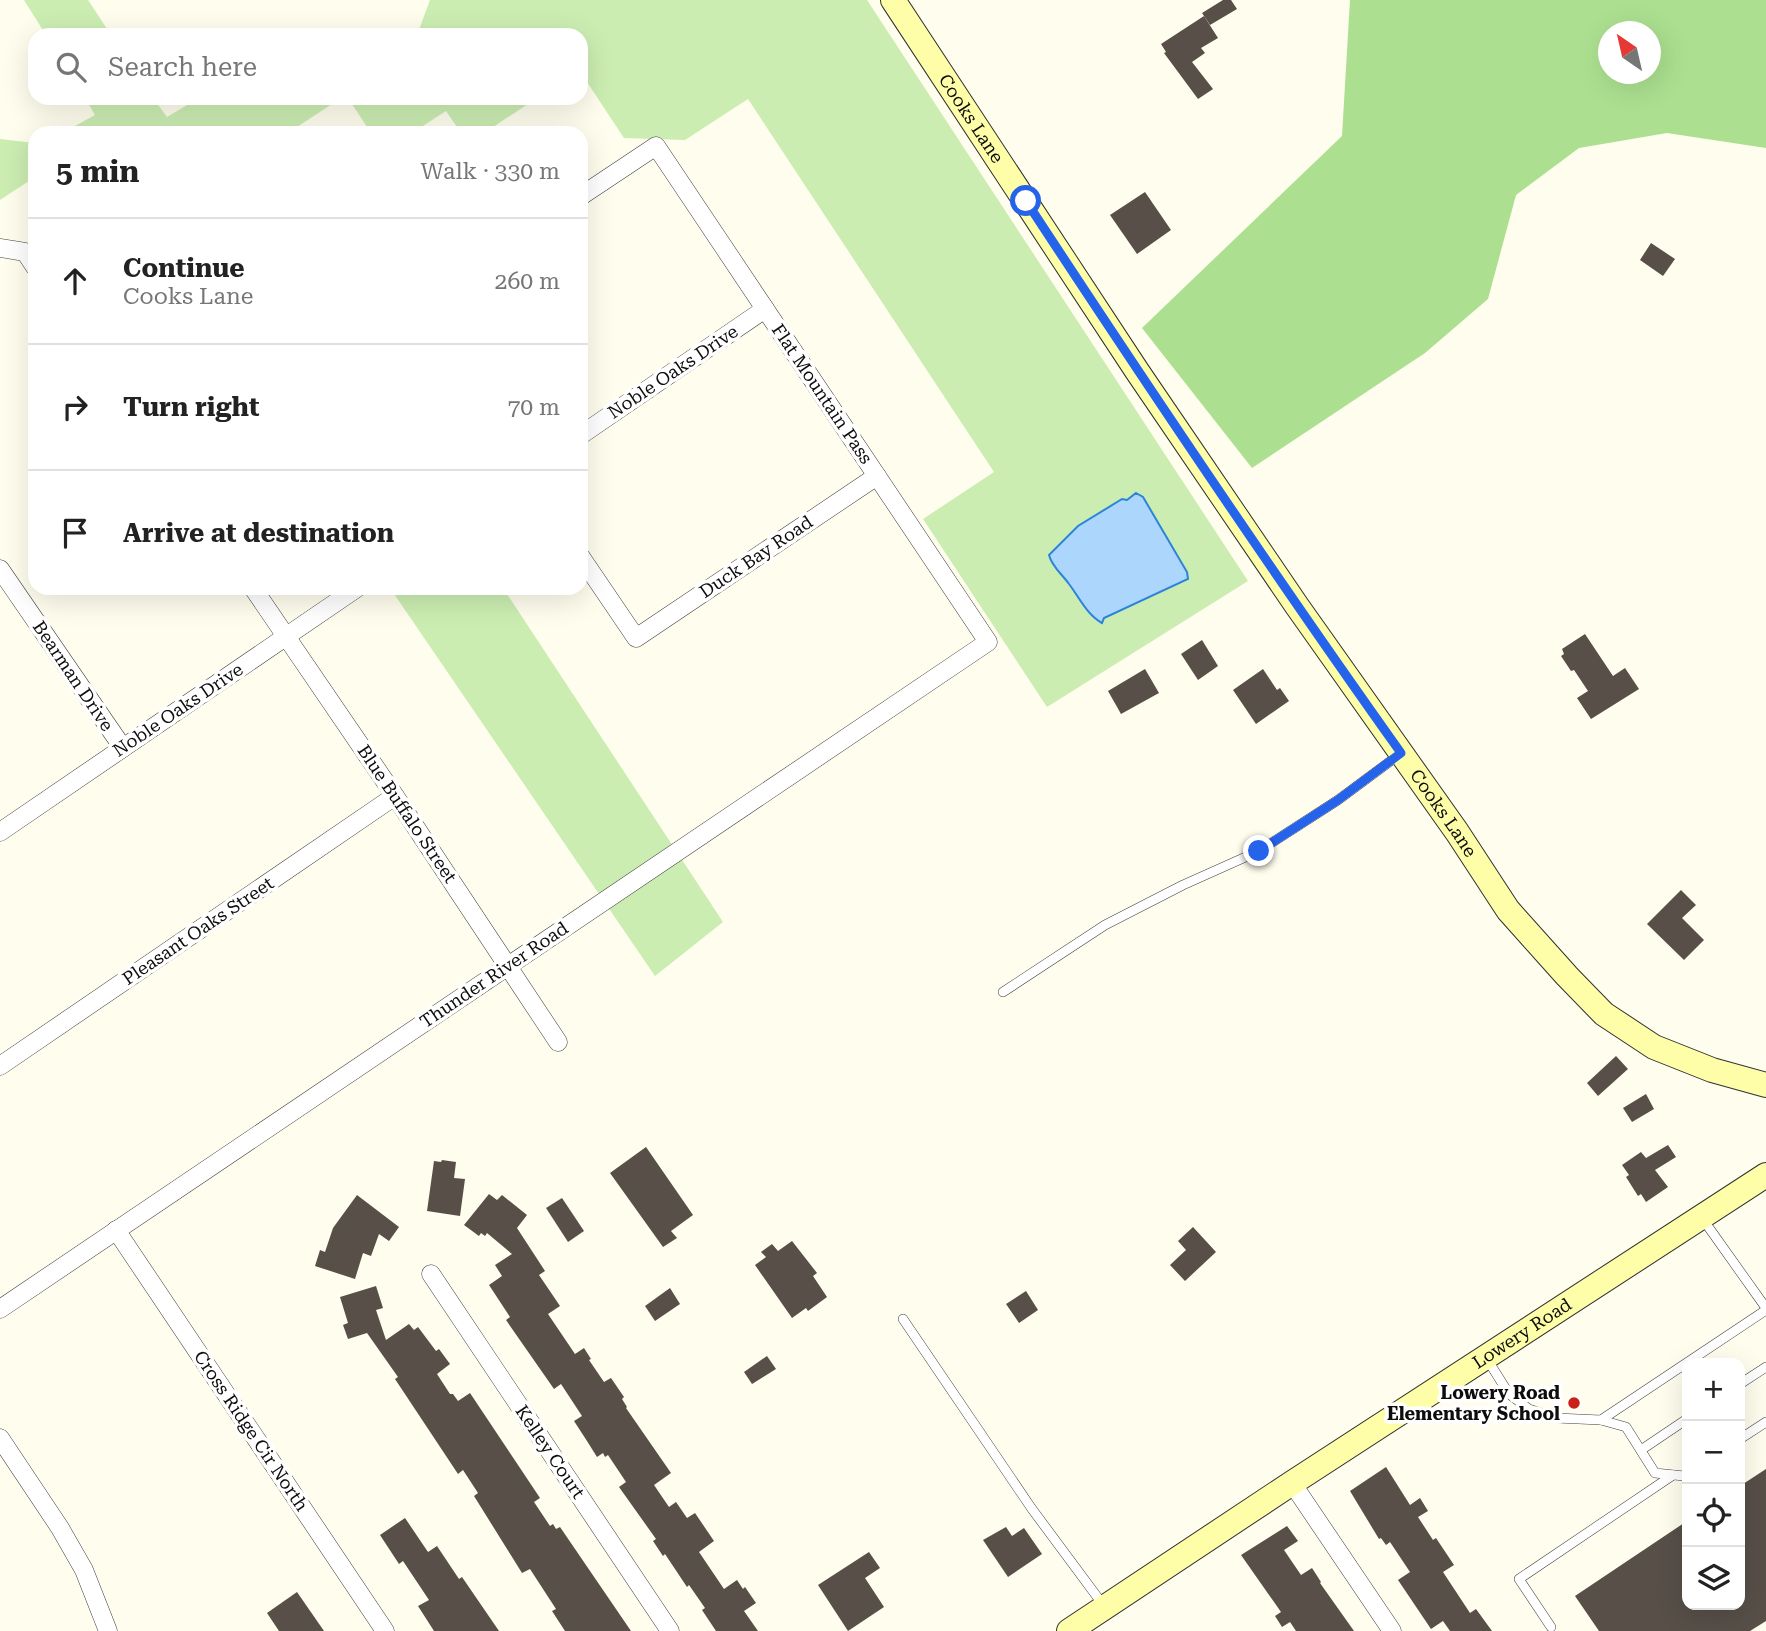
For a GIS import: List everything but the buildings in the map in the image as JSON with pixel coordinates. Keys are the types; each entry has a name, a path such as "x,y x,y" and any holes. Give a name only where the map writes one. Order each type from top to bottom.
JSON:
{"street":[{"name":"Cooks Lane","path":"893,0 1145,382 1297,606 1457,832 1508,910 1604,1014 1654,1046 1712,1070 1766,1085"},
{"name":"Flat Mountain Pass","path":"588,191 656,146 988,642"},
{"path":"0,248 25,252 28,256"},
{"name":"Noble Oaks Drive","path":"588,430 765,309"},
{"name":"Duck Bay Road","path":"588,567 636,638 877,475"},
{"name":"Bearman Drive","path":"0,569 122,748"},
{"name":"Blue Buffalo Street","path":"258,595 396,796 558,1042"},
{"name":"Noble Oaks Drive","path":"0,832 346,595"},
{"name":"Thunder River Road","path":"0,1309 988,642"},
{"name":"Pleasant Oaks Street","path":"0,1066 396,796"},
{"name":"Lowery Road","path":"1069,1631 1766,1175"},
{"name":"Cross Ridge Cir North","path":"116,1230 385,1631"},
{"name":"Kelley Court","path":"431,1273 670,1631"},
{"path":"0,1438 60,1528 84,1570 108,1631"},
{"path":"1292,1483 1392,1631"}],"lane":[{"path":"1003,992 1105,925 1156,898 1259,851 1338,800 1401,753"},
{"path":"1601,1420 1766,1309 1702,1217"},
{"path":"903,1319 1044,1526 1105,1607"},
{"path":"1486,1358 1509,1394 1529,1409 1556,1418 1601,1420 1626,1427 1655,1473 1682,1476"},
{"path":"1745,1381 1766,1367"},
{"path":"1641,1450 1684,1421"},
{"path":"1745,1437 1766,1422"},
{"path":"1550,1626 1519,1579 1674,1475"}],"green space":[{"path":"24,0 88,0 106,28 42,28"},
{"path":"430,0 867,0 1248,581 1047,707 923,519 994,472 748,99 685,140 624,138 588,84 588,28 420,28"},
{"path":"1350,0 1766,0 1766,148 1667,133 1579,148 1516,195 1488,299 1425,353 1252,468 1142,328 1342,136"},
{"path":"89,105 158,105 167,117 187,105 330,105 299,126 75,126 95,115"},
{"path":"353,105 526,105 495,126 456,126 446,111 423,126 366,126"},
{"path":"0,139 28,142 28,182 0,200"},
{"path":"395,595 508,595 723,922 655,976"}],"water":[{"path":"1136,493 1143,497 1187,572 1188,579 1104,618 1102,623 1088,611 1049,555 1078,526"}],"place":[{"name":"Lowery Road Elementary School","path":"1574,1403"}],"route":[{"path":"1026,201 1137,371 1401,753 1338,800 1259,851"}]}
